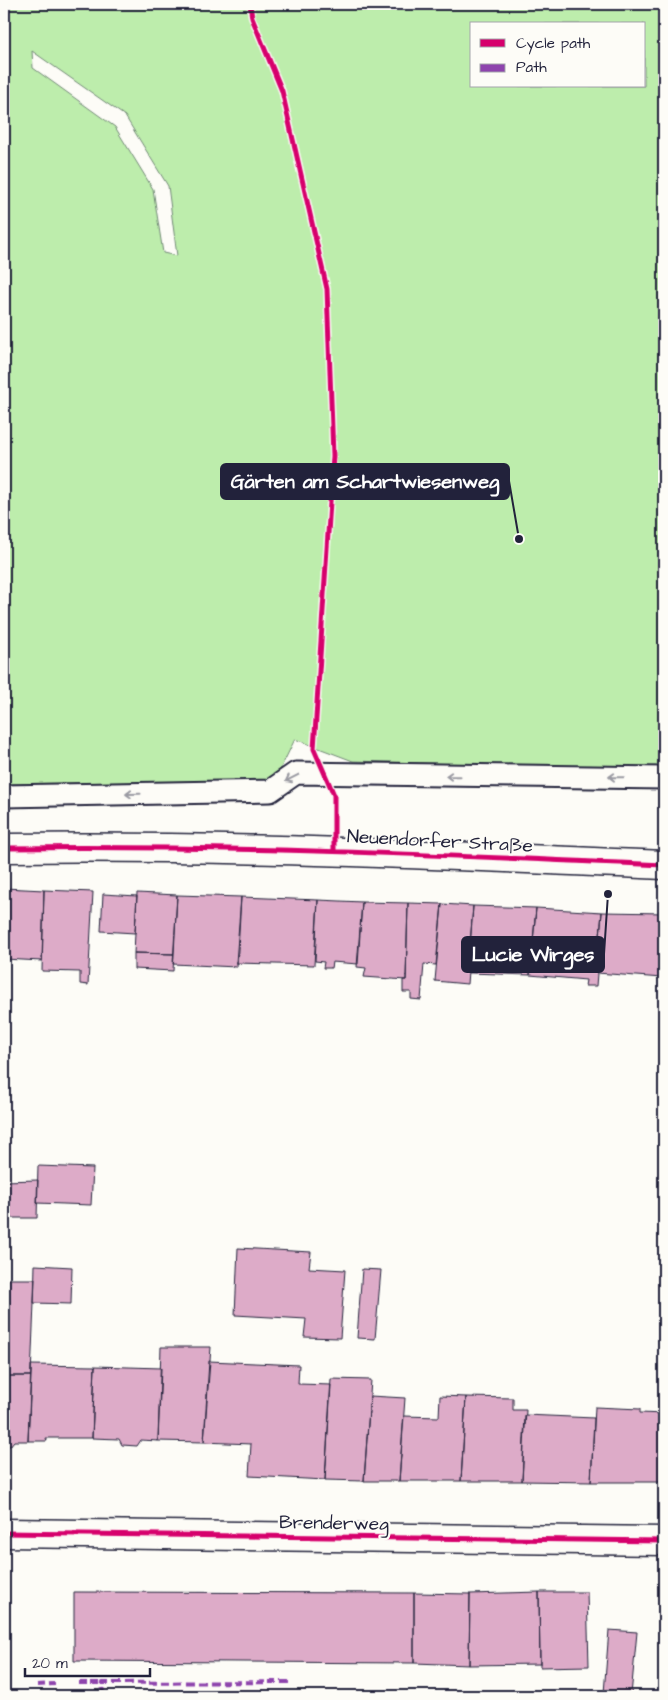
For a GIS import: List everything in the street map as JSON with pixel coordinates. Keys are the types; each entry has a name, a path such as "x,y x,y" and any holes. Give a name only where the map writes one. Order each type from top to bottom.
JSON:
{"street":[{"name":"Neuendorfer Straße","path":"4,848 92,847 334,850 664,865"},
{"name":"Brenderweg","path":"4,1532 664,1541"}],"lane":[{"path":"4,796 270,791 296,774 664,778"}],"green space":[{"path":"4,4 664,4 664,770 353,761 295,739 275,780 4,784","holes":["32,51 125,116 168,186 177,256 163,253 153,189 115,127 33,68"]}],"building":[{"path":"4,888 44,890 42,961 4,959"},
{"path":"44,890 93,892 88,985 80,984 80,972 42,971"},
{"path":"137,893 177,895 174,954 134,953"},
{"path":"103,894 137,896 135,933 101,931"},
{"path":"177,895 241,897 237,967 173,964"},
{"path":"241,897 318,900 314,965 236,963"},
{"path":"318,900 362,902 358,964 332,962 331,968 323,968 324,962 315,961"},
{"path":"362,902 408,903 406,980 364,977 366,968 357,967"},
{"path":"408,903 442,904 436,965 424,964 421,1000 411,999 411,992 403,992 403,980 406,980"},
{"path":"442,904 473,906 467,984 435,981"},
{"path":"473,906 536,908 530,975 468,973"},
{"path":"536,908 602,912 596,986 585,986 586,980 530,975"},
{"path":"602,912 664,913 662,978 597,973"},
{"path":"664,944 664,978 662,978"},
{"path":"134,953 174,954 173,971 134,969"},
{"path":"38,1166 93,1168 91,1205 37,1203"},
{"path":"38,1180 37,1218 4,1218 4,1181"},
{"path":"238,1248 311,1252 309,1268 345,1270 340,1338 304,1337 306,1319 235,1315"},
{"path":"35,1265 72,1267 71,1304 34,1303"},
{"path":"362,1269 381,1270 375,1339 357,1338"},
{"path":"4,1279 35,1279 31,1376 4,1376"},
{"path":"161,1347 211,1347 204,1442 158,1441"},
{"path":"209,1361 299,1365 298,1384 331,1385 325,1480 249,1476 251,1444 204,1442"},
{"path":"31,1365 95,1366 92,1438 46,1438 47,1441 28,1441"},
{"path":"95,1366 161,1368 158,1441 141,1440 137,1446 122,1445 119,1439 92,1438"},
{"path":"4,1376 31,1376 28,1441 14,1441 10,1446 4,1446"},
{"path":"331,1379 371,1380 364,1481 325,1480"},
{"path":"370,1396 405,1398 399,1481 364,1481"},
{"path":"440,1396 466,1397 461,1481 399,1481 404,1416 439,1417"},
{"path":"466,1397 513,1398 513,1410 526,1410 522,1481 461,1481"},
{"path":"595,1407 640,1409 640,1413 664,1414 664,1482 591,1482"},
{"path":"525,1415 594,1418 591,1482 522,1481"},
{"path":"74,1592 414,1593 414,1663 74,1661"},
{"path":"539,1592 587,1592 589,1666 540,1667"},
{"path":"539,1592 540,1664 469,1665 470,1594"},
{"path":"414,1593 470,1594 469,1665 414,1663"},
{"path":"609,1630 637,1632 631,1695 604,1693"}],"marked path":[{"path":"103,1696 102,1683 292,1682"},
{"path":"79,1683 102,1683"},
{"path":"37,1685 55,1684"}],"cycle path":[{"path":"250,4 252,18 282,91 327,289 333,456 314,749 334,795 334,850"},
{"path":"4,848 252,849 664,865"},
{"path":"4,1533 664,1541"}],"place":[{"name":"Gärten am Schartwiesenweg","path":"519,539"},
{"name":"Lucie Wirges","path":"608,894"}]}
